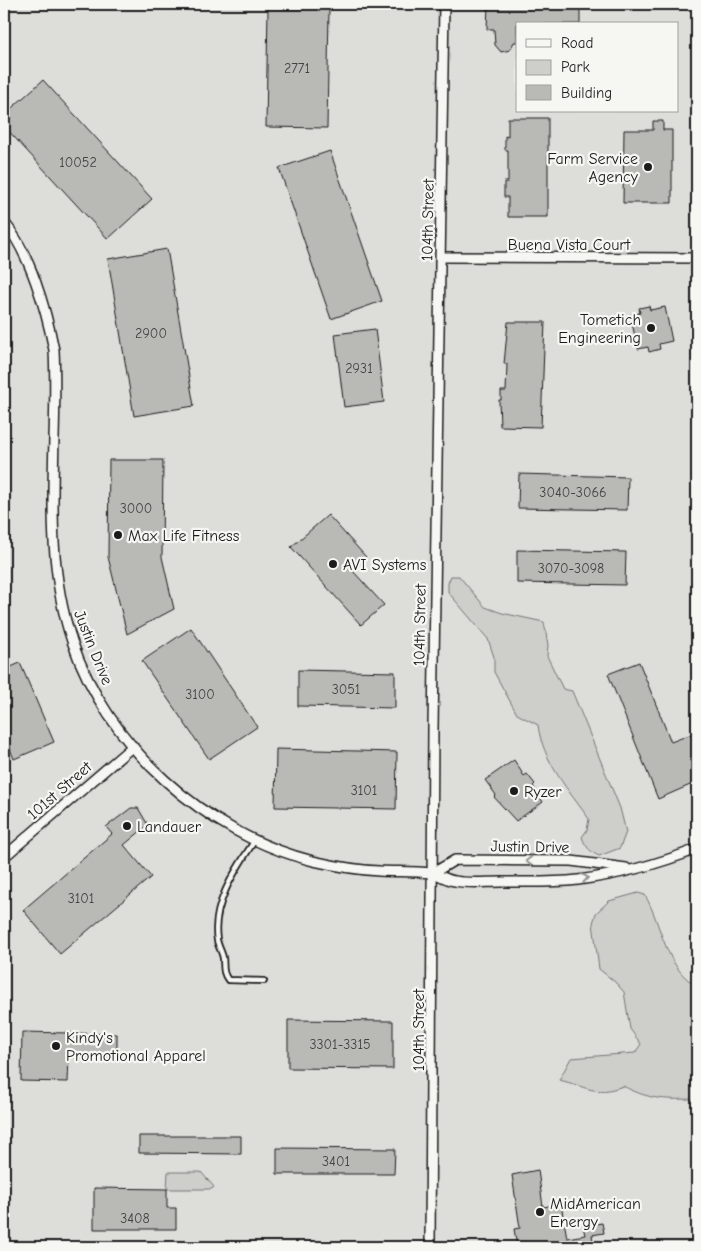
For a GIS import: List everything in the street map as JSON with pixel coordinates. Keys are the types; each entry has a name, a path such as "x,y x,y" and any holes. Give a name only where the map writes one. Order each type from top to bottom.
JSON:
{"street":[{"name":"104th Street","path":"430,1247 434,873 433,728 444,4"},
{"name":"Justin Drive","path":"4,222 20,245 28,264 50,328 54,350 53,540 56,575 62,609 72,642 86,674 104,706 148,764 183,795 205,811 255,839 310,860 343,867 434,873 453,882 554,882 588,878 658,862 697,849"},
{"name":"Buena Vista Court","path":"441,257 697,258"},
{"name":"101st Street","path":"4,857 133,746"},
{"name":"Justin Drive","path":"434,873 455,860 571,861 630,868"}],"lane":[{"path":"255,839 226,889 217,927 217,939 223,958 223,973 228,980 264,981"}],"shaded area":[{"path":"4,4 697,4 697,1247 4,1247"}],"green space":[{"path":"451,576 459,576 485,607 502,613 544,622 548,645 547,656 563,689 572,691 620,808 626,832 620,848 599,856 586,846 582,837 587,830 589,819 551,763 545,751 538,725 517,714 494,672 494,657 488,639 448,592 448,583"},
{"path":"638,893 645,895 671,957 686,978 697,986 697,1104 691,1099 664,1099 648,1096 623,1086 605,1091 597,1091 559,1080 571,1058 635,1053 641,1044 630,1029 624,992 599,969 593,923 596,913 609,901"},
{"path":"168,1172 201,1172 214,1187 212,1189 167,1189"}],"building":[{"path":"488,4 580,4 580,22 516,22 516,42 514,42 510,50 501,52 495,45 494,29 487,29"},
{"path":"268,7 329,9 327,128 266,127"},
{"path":"43,80 152,199 108,239 4,126 4,115"},
{"path":"508,118 548,118 548,217 508,217 508,197 504,197 504,182 508,182 508,150 505,150 505,136 508,137"},
{"name":"Farm Service Agency","path":"653,121 663,121 663,130 672,130 672,203 623,203 624,130 653,130"},
{"path":"330,151 382,301 331,319 279,168"},
{"path":"167,249 194,406 134,416 108,259"},
{"name":"Tometich Engineering","path":"649,306 650,310 665,307 672,341 659,344 660,349 649,352 648,347 638,349 630,315 640,313 639,308"},
{"path":"508,322 545,322 541,427 500,426 499,400 501,400 501,391 506,391 507,364 504,364"},
{"path":"375,329 384,402 344,407 335,334"},
{"path":"109,460 163,460 162,557 174,609 127,634 108,557"},
{"path":"519,474 628,477 627,510 518,508"},
{"name":"AVI Systems","path":"328,515 366,557 352,570 384,605 361,625 291,547"},
{"path":"517,550 626,552 625,585 517,583"},
{"path":"191,628 257,727 209,759 142,661"},
{"path":"639,662 671,742 697,732 697,782 658,799 608,674"},
{"path":"20,663 54,742 14,759 4,733 4,670"},
{"path":"298,670 395,672 395,708 298,706"},
{"path":"276,749 397,752 396,809 275,807"},
{"name":"Ryzer","path":"514,760 524,776 527,774 535,784 533,786 543,802 516,821 494,797 496,795 485,780"},
{"path":"131,808 138,808 148,825 124,845 151,877 60,954 23,910 112,834 106,827"},
{"path":"288,1020 393,1021 393,1069 288,1068"},
{"name":"Kindy's Promotional Apparel","path":"22,1032 117,1034 117,1058 69,1057 68,1082 21,1081"},
{"path":"139,1136 241,1136 241,1154 139,1153"},
{"path":"277,1148 395,1149 394,1174 277,1174"},
{"name":"MidAmerican Energy","path":"538,1170 543,1207 561,1204 567,1238 585,1235 583,1226 602,1223 604,1233 592,1235 594,1247 517,1247 514,1229 520,1228 512,1175"},
{"path":"94,1188 167,1189 167,1208 176,1208 176,1229 94,1229"}],"place":[{"name":"Farm Service Agency","path":"648,167"},
{"name":"Tometich Engineering","path":"651,328"},
{"name":"Max Life Fitness","path":"118,535"},
{"name":"AVI Systems","path":"333,564"},
{"name":"Ryzer","path":"514,791"},
{"name":"Landauer","path":"127,826"},
{"name":"Kindy's Promotional Apparel","path":"56,1046"},
{"name":"MidAmerican Energy","path":"540,1212"}]}
